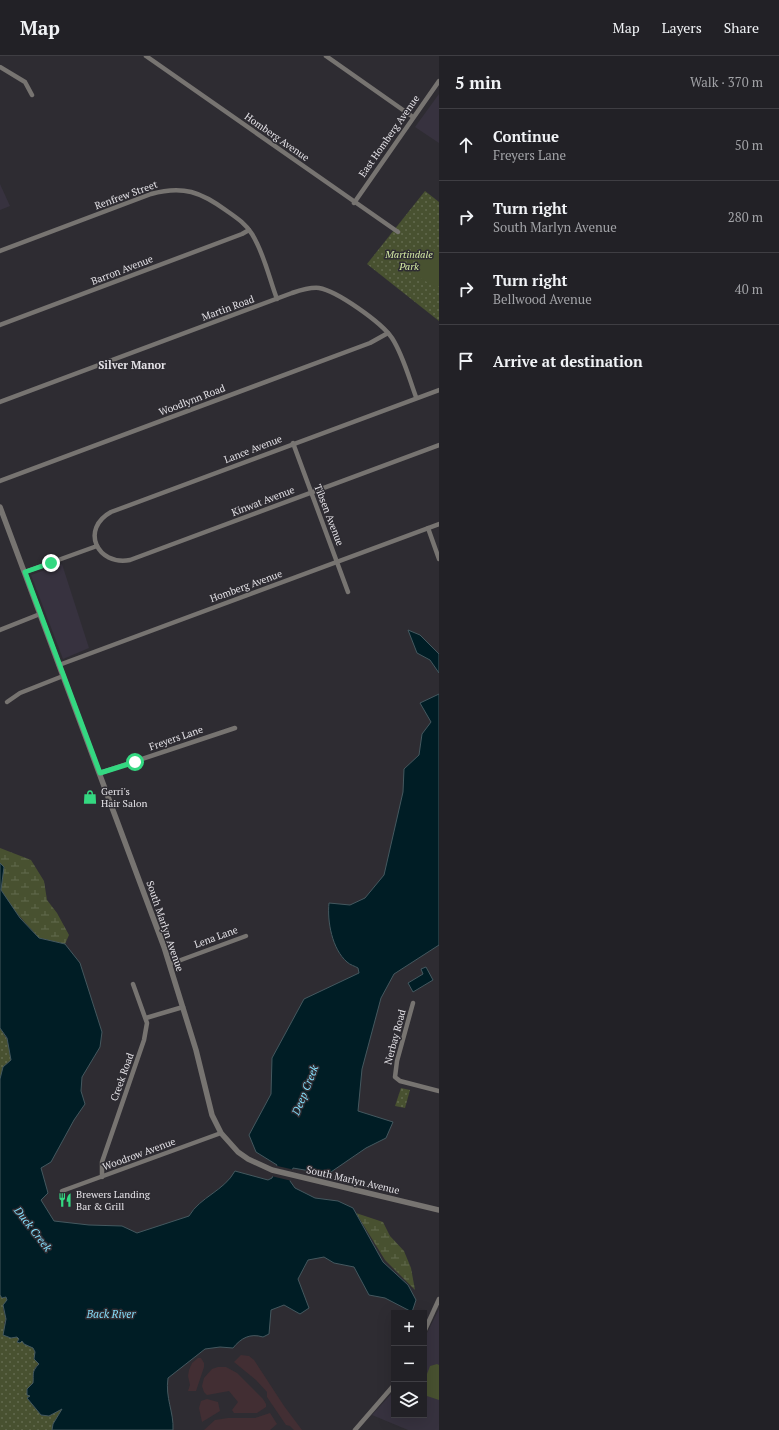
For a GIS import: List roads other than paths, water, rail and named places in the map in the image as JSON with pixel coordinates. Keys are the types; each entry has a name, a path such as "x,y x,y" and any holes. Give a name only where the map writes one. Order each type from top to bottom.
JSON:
{"street":[{"name":"Homberg Avenue","path":"146,56 354,203 398,232"},
{"path":"326,56 413,117"},
{"path":"0,68 25,82 32,95"},
{"name":"East Homberg Avenue","path":"354,203 439,80"},
{"name":"Renfrew Street","path":"0,251 151,194 169,190 192,192 208,198 240,220 249,230 255,240 277,299"},
{"name":"Barron Avenue","path":"0,325 242,234 249,230"},
{"name":"Martin Road","path":"0,402 307,288 325,289 337,294 379,324 388,333 399,352 416,397"},
{"name":"Woodlynn Road","path":"0,481 370,343 388,333"},
{"name":"Lance Avenue","path":"97,546 95,539 96,528 102,518 110,512 416,397 439,390"},
{"name":"Tibsen Avenue","path":"293,443 348,592"},
{"name":"Kinwat Avenue","path":"97,546 109,559 118,562 130,560 439,445"},
{"name":"South Marlyn Avenue","path":"0,507 170,964 209,1104 221,1133 230,1144 248,1159 272,1170 439,1210"},
{"name":"Homberg Avenue","path":"60,666 439,524"},
{"path":"428,528 439,559"},
{"path":"25,572 97,546"},
{"path":"0,630 40,614"},
{"path":"7,702 20,693 63,676"},
{"name":"Freyers Lane","path":"100,773 235,728"},
{"name":"Lena Lane","path":"170,964 246,936"},
{"name":"Creek Road","path":"102,1177 102,1162 141,1052 146,1029 146,1018 133,984"},
{"name":"Nerbay Road","path":"413,1003 395,1069 395,1077 400,1081 439,1091"},
{"path":"146,1018 183,1007"},
{"name":"Woodrow Avenue","path":"62,1190 102,1177 221,1133"},
{"path":"427,1325 439,1299"},
{"path":"355,1430 391,1388"}],"water":[{"path":"408,630 420,635 439,654 439,673 430,660 417,653"},
{"name":"Back River","path":"439,694 439,945 394,974 381,998 362,1069 358,1111 393,1122 386,1138 366,1148 328,1174 293,1168 290,1181 295,1188 315,1198 338,1201 353,1208 383,1262 408,1285 416,1300 413,1310 408,1310 385,1298 369,1295 354,1267 334,1263 324,1257 308,1260 298,1279 309,1308 300,1314 284,1305 271,1310 269,1334 263,1337 246,1337 233,1348 220,1347 205,1349 168,1378 167,1385 173,1430 52,1430 53,1424 62,1409 49,1416 41,1415 27,1398 30,1396 27,1395 27,1389 33,1383 34,1371 39,1364 34,1359 35,1352 33,1348 24,1344 22,1341 20,1343 17,1342 19,1339 17,1337 11,1338 3,1335 6,1319 3,1305 7,1300 6,1297 2,1298 0,1295 0,1079 3,1067 11,1060 7,1038 0,1028 0,863 4,867 1,890 20,918 39,938 65,944 80,963 102,1032 100,1047 82,1077 81,1091 85,1104 74,1120 51,1162 41,1168 48,1193 41,1200 54,1221 89,1225 122,1226 137,1233 189,1216 199,1204 225,1184 235,1171 268,1180 272,1178 277,1165 256,1152 249,1135 271,1094 272,1058 304,999 359,973 358,968 348,963 342,956 334,942 330,926 329,903 350,905 365,898 384,875 403,792 404,769 419,755 422,734 431,722 420,703"},
{"path":"426,967 433,980 413,992 408,983 423,974 421,969"}],"place":[{"name":"Gerri's Hair Salon","path":"90,797"},
{"name":"Brewers Landing Bar & Grill","path":"65,1200"}],"district":[{"name":"Silver Manor","path":"132,365"}],"park label":[{"name":"Martindale Park","path":"409,260"}],"water label":[{"name":"Deep Creek","path":"305,1090"},
{"name":"Duck Creek","path":"33,1229"}]}
